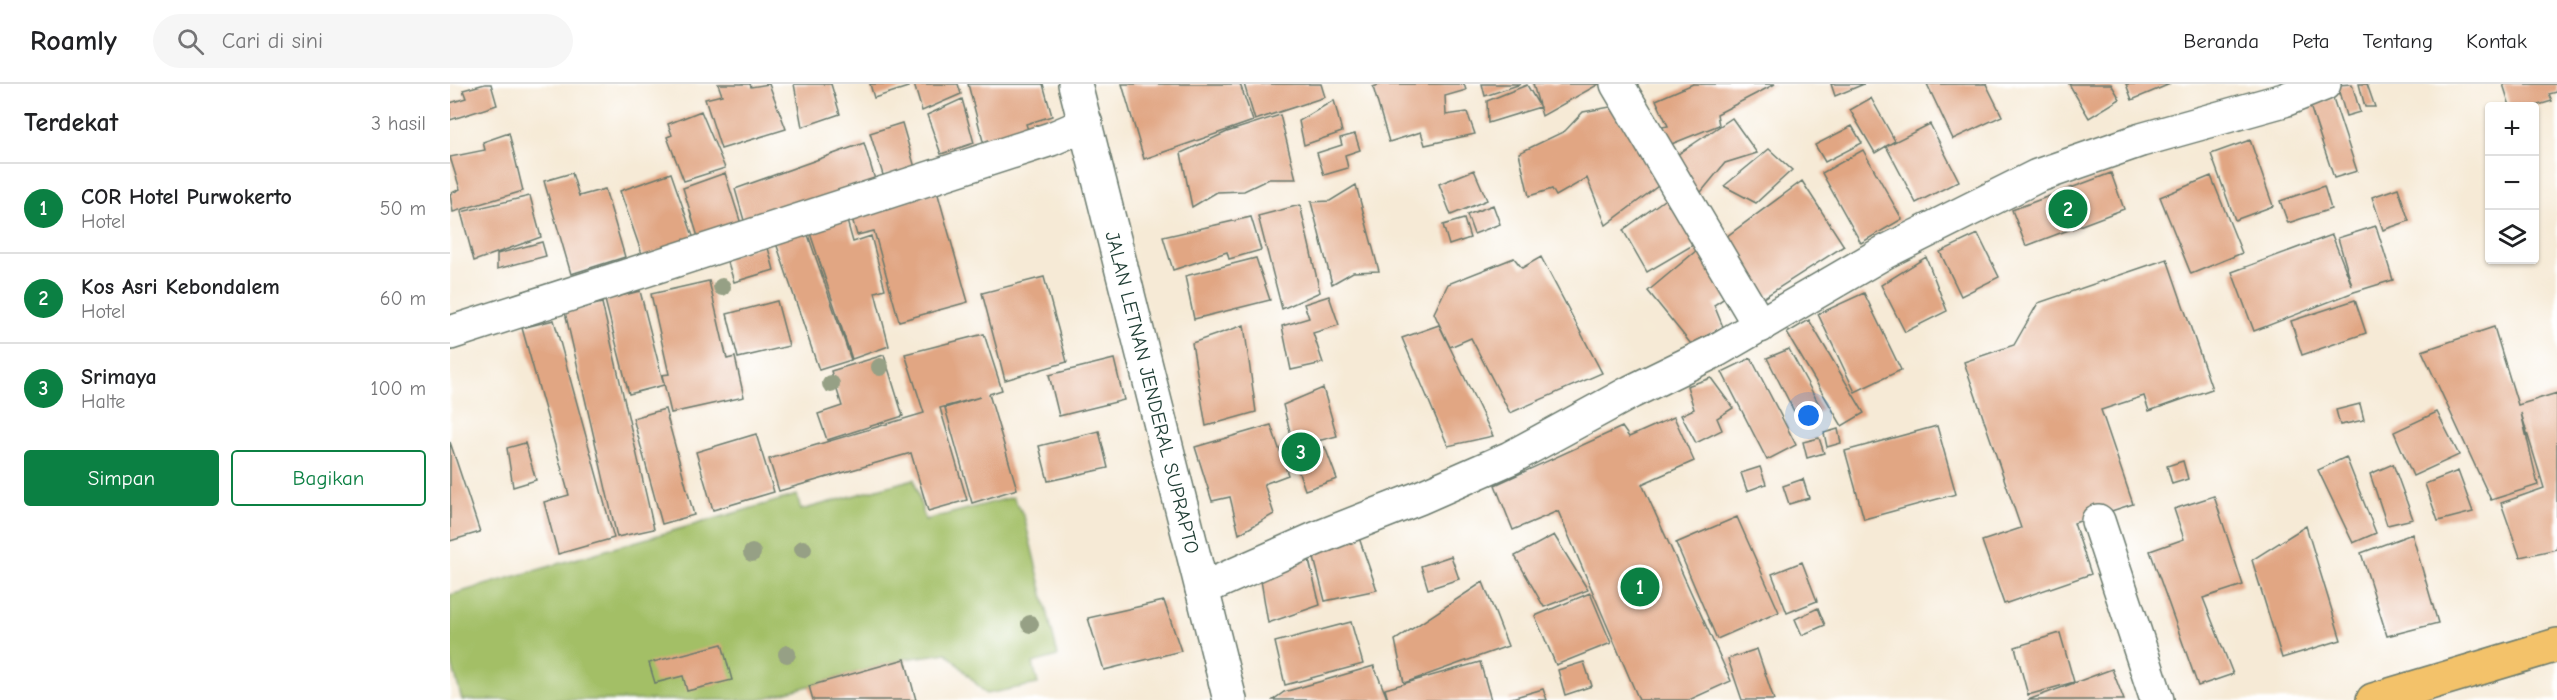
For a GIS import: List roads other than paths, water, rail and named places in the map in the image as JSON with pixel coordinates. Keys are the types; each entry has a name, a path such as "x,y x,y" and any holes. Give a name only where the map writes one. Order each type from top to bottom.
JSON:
{"main road":[{"path":"2373,700 2557,645"}],"street":[{"name":"JALAN LETNAN JENDERAL SUPRAPTO","path":"1075,84 1230,700"},
{"path":"1617,84 1760,326"},
{"path":"1202,589 1510,458 1760,326 1885,252 2037,176 2141,140 2284,100 2325,84"},
{"path":"450,333 1051,139 1086,124"},
{"path":"2098,521 2157,700"}],"place":[{"name":"Kos Asri Kebondalem","path":"2068,209"},
{"name":"Srimaya","path":"1301,452"},
{"name":"COR Hotel Purwokerto","path":"1640,587"}]}
